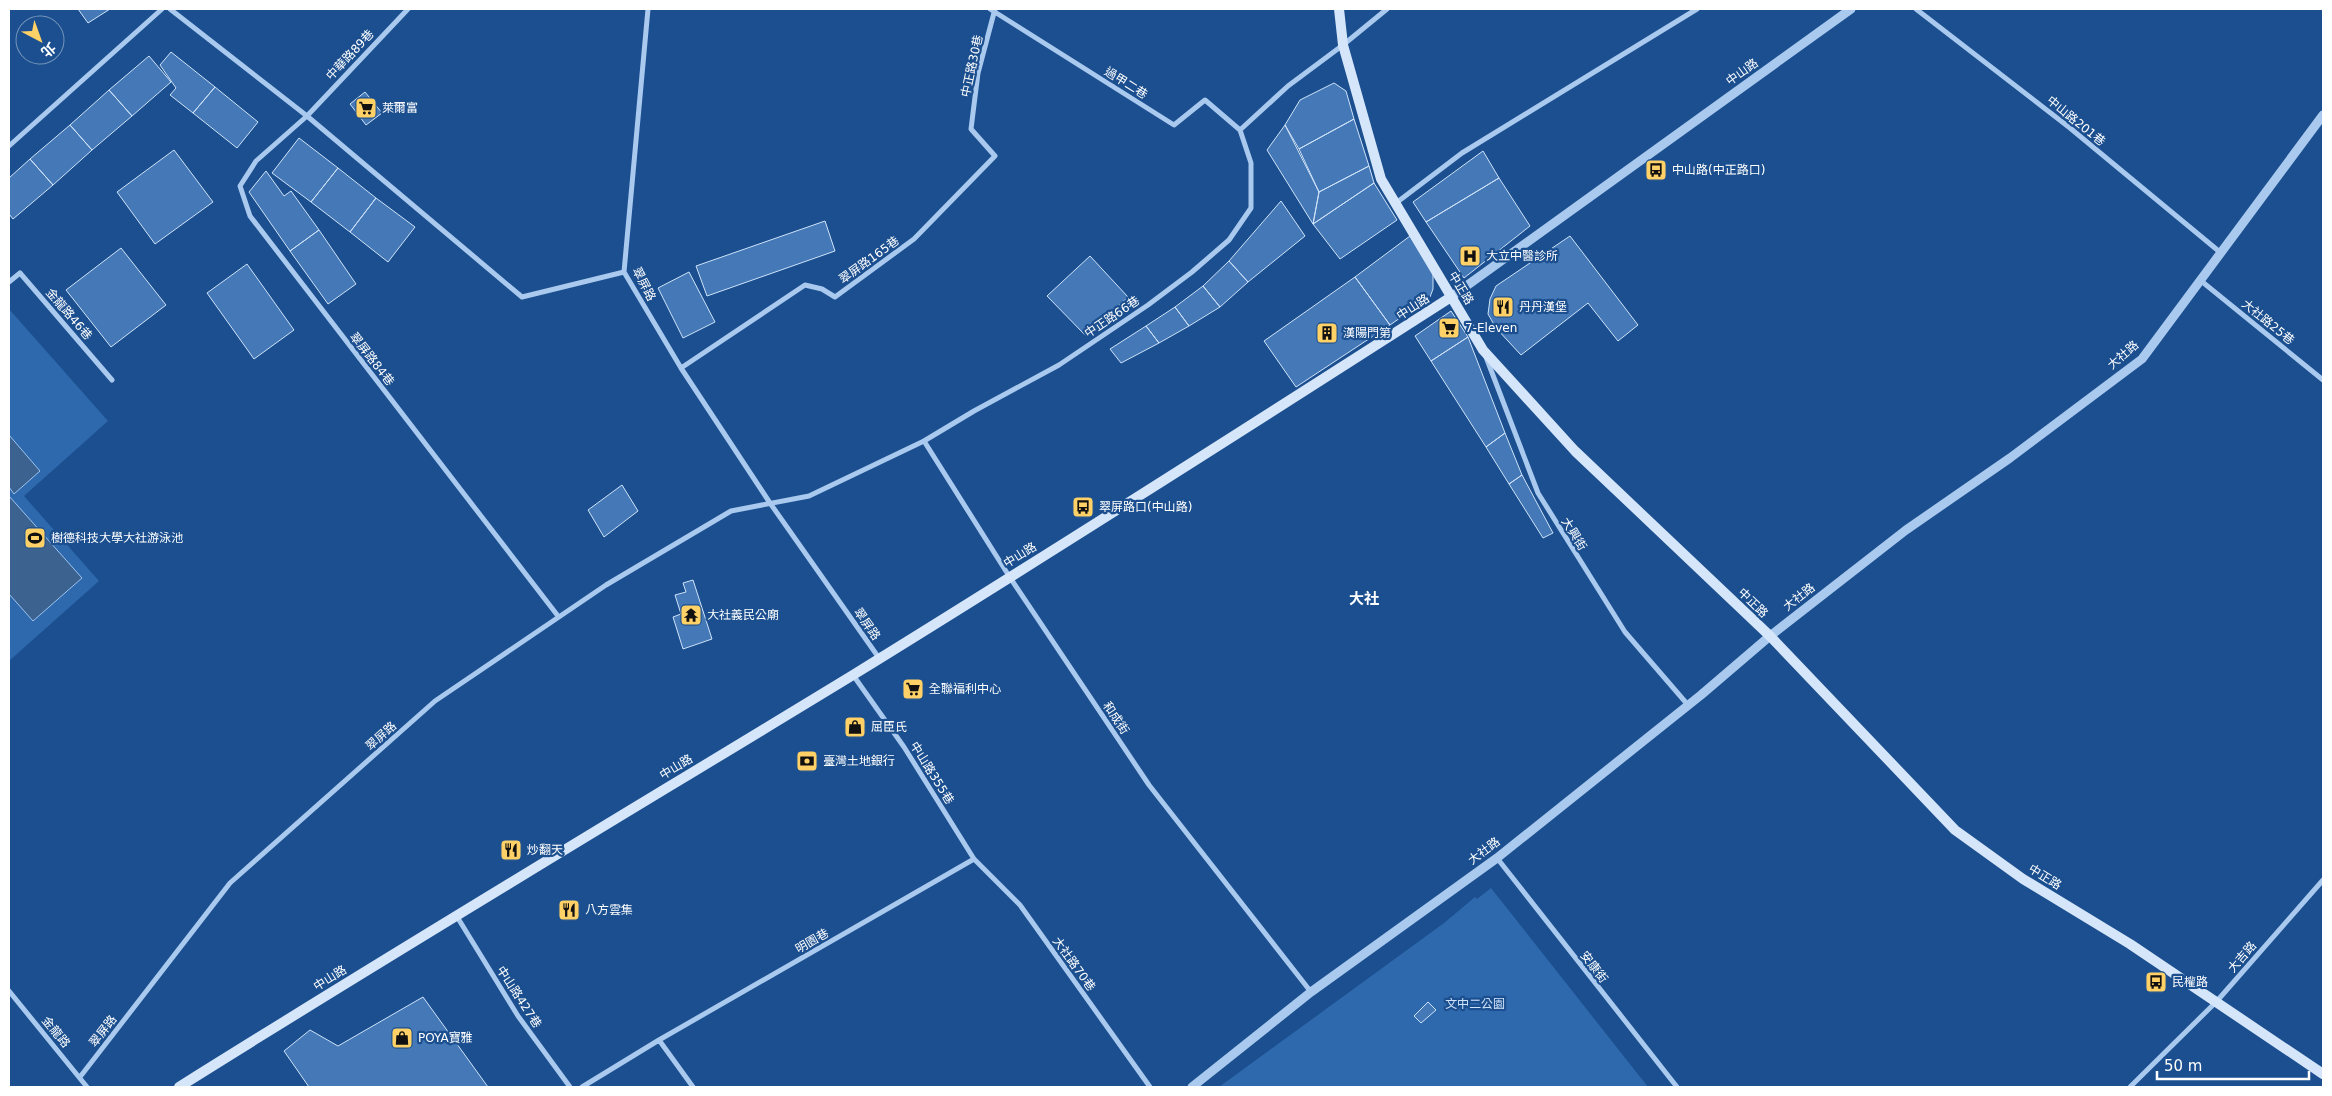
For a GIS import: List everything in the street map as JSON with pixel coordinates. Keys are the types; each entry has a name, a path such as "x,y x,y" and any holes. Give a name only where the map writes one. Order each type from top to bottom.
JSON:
{"main road":[{"name":"中正路","path":"1339,9 1343,46 1381,179 1484,350 1575,451 1770,636 1955,830 2023,879 2130,944 2323,1074"},
{"name":"中山路","path":"179,1087 456,914 852,675 1181,470 1451,297"}],"street":[{"path":"9,146 162,9"},
{"path":"170,9 307,116 522,297 624,272"},
{"name":"中華路89巷","path":"307,116 408,9"},
{"name":"翠屏路","path":"648,9 624,272 681,368 770,503 879,658"},
{"path":"1240,130 1288,86 1343,46 1387,9"},
{"path":"1396,203 1462,153 1697,9"},
{"name":"中山路","path":"1451,297 1851,9"},
{"name":"中山路201巷","path":"1916,9 2070,128 2221,253"},
{"name":"中正路30巷","path":"971,129 978,72 993,10"},
{"name":"過甲二巷","path":"993,10 1174,125 1205,100 1240,130"},
{"name":"大社路","path":"1192,1087 1311,992 1496,858 1688,705 1770,636 1906,530 2010,458 2142,358 2323,115"},
{"name":"翠屏路84巷","path":"307,116 256,161 240,186 250,216 558,616"},
{"name":"翠屏路165巷","path":"681,368 804,285 822,289 835,297 914,239 995,156 971,129"},
{"name":"中正路66巷","path":"770,503 809,496 924,441 974,411 1059,365 1148,305 1229,240 1252,208 1251,163 1240,130"},
{"name":"金龍路46巷","path":"9,282 20,273 112,380"},
{"name":"大社路25巷","path":"2200,280 2323,380"},
{"name":"大興街","path":"1484,350 1538,493 1624,632 1688,705"},
{"name":"和成街","path":"924,441 1009,576 1149,785 1311,992"},
{"name":"翠屏路","path":"80,1077 230,883 435,701 558,616 732,510 770,503"},
{"name":"中山路355巷","path":"852,675 904,747 974,859"},
{"name":"安康街","path":"1496,858 1677,1087"},
{"name":"明園巷","path":"582,1087 659,1040 974,859"},
{"name":"大社路70巷","path":"974,859 1020,905 1150,1087"},
{"name":"大吉路","path":"2130,1087 2217,1001 2323,880"},
{"name":"中山路427巷","path":"456,914 518,1016 570,1087"},
{"name":"金龍路","path":"9,991 87,1087"},
{"path":"659,1040 693,1087"}],"green space":[{"path":"9,309 108,421 24,496 99,581 9,661"},
{"name":"文中二公園","path":"1491,888 1648,1087 1219,1087 1444,923 1475,897 1477,899"}],"shaded area":[{"path":"9,435 40,471 14,494 9,487"},
{"path":"9,496 82,578 33,621 9,594"}],"building":[{"path":"78,9 110,9 88,23"},
{"path":"171,52 215,87 193,113 170,95 176,88 160,65"},
{"path":"149,56 171,82 132,116 109,90"},
{"path":"1334,83 1346,91 1354,119 1299,149 1285,125 1300,100"},
{"path":"215,87 258,122 237,148 193,113"},
{"path":"109,90 132,116 92,150 70,125"},
{"name":"萊爾富","path":"365,92 382,113 366,125 350,104"},
{"path":"1354,119 1369,166 1319,192 1299,149"},
{"path":"70,125 92,150 53,185 30,159"},
{"path":"1285,125 1319,192 1313,224 1267,150"},
{"path":"299,138 338,168 311,202 272,173"},
{"path":"174,150 213,202 155,244 117,192"},
{"path":"1483,151 1499,178 1426,222 1413,202"},
{"path":"30,159 53,185 13,219 9,214 9,178"},
{"path":"1369,166 1374,183 1313,224 1319,192"},
{"path":"338,168 376,198 350,232 311,202"},
{"path":"266,171 284,196 291,191 319,230 290,251 249,192"},
{"path":"1499,178 1530,226 1464,278 1426,222"},
{"path":"1374,183 1397,220 1340,259 1313,224"},
{"path":"376,198 415,227 388,262 350,232"},
{"path":"1281,201 1305,236 1248,282 1229,261"},
{"path":"825,221 835,251 707,296 696,266"},
{"path":"319,230 356,284 328,304 290,251"},
{"path":"1410,236 1433,272 1433,289 1430,297 1390,325 1355,277"},
{"path":"1570,236 1638,325 1618,341 1588,303 1521,355 1496,328 1488,314 1490,299 1496,286"},
{"path":"121,248 166,305 111,347 66,290"},
{"path":"1090,256 1128,297 1086,336 1047,296"},
{"path":"1229,261 1248,282 1220,307 1203,286"},
{"path":"247,264 294,330 254,359 207,293"},
{"path":"689,272 715,322 683,338 658,288"},
{"name":"漢陽門第","path":"1355,277 1390,325 1296,387 1264,341"},
{"path":"1203,286 1220,307 1189,326 1175,307"},
{"path":"1175,307 1189,326 1159,343 1146,326"},
{"path":"1451,311 1468,337 1431,361 1415,336"},
{"path":"1146,326 1159,343 1121,363 1110,349"},
{"path":"1468,337 1505,433 1486,447 1431,361"},
{"path":"1505,433 1522,475 1509,484 1486,447"},
{"path":"1522,475 1553,533 1543,538 1509,484"},
{"path":"622,485 638,511 604,537 588,510"},
{"name":"大社義民公廟","path":"693,580 712,639 683,649 673,617 681,614 675,595 686,592 683,583"},
{"name":"POYA寶雅","path":"423,997 488,1087 309,1087 284,1051 310,1030 338,1046"},
{"path":"1428,1002 1436,1010 1421,1023 1414,1016"}],"place":[{"name":"萊爾富","path":"366,108"},
{"name":"中山路(中正路口)","path":"1656,170"},
{"name":"大立中醫診所","path":"1470,256"},
{"name":"丹丹漢堡","path":"1503,307"},
{"name":"7-Eleven","path":"1449,328"},
{"name":"漢陽門第","path":"1327,333"},
{"name":"翠屏路口(中山路)","path":"1083,507"},
{"name":"樹德科技大學大社游泳池","path":"35,538"},
{"name":"大社義民公廟","path":"691,615"},
{"name":"全聯福利中心","path":"913,689"},
{"name":"屈臣氏","path":"855,727"},
{"name":"臺灣土地銀行","path":"807,761"},
{"name":"炒翻天","path":"511,850"},
{"name":"八方雲集","path":"569,910"},
{"name":"民權路","path":"2156,982"},
{"name":"POYA寶雅","path":"402,1038"}],"district":[{"name":"大社","path":"1364,599"}]}
